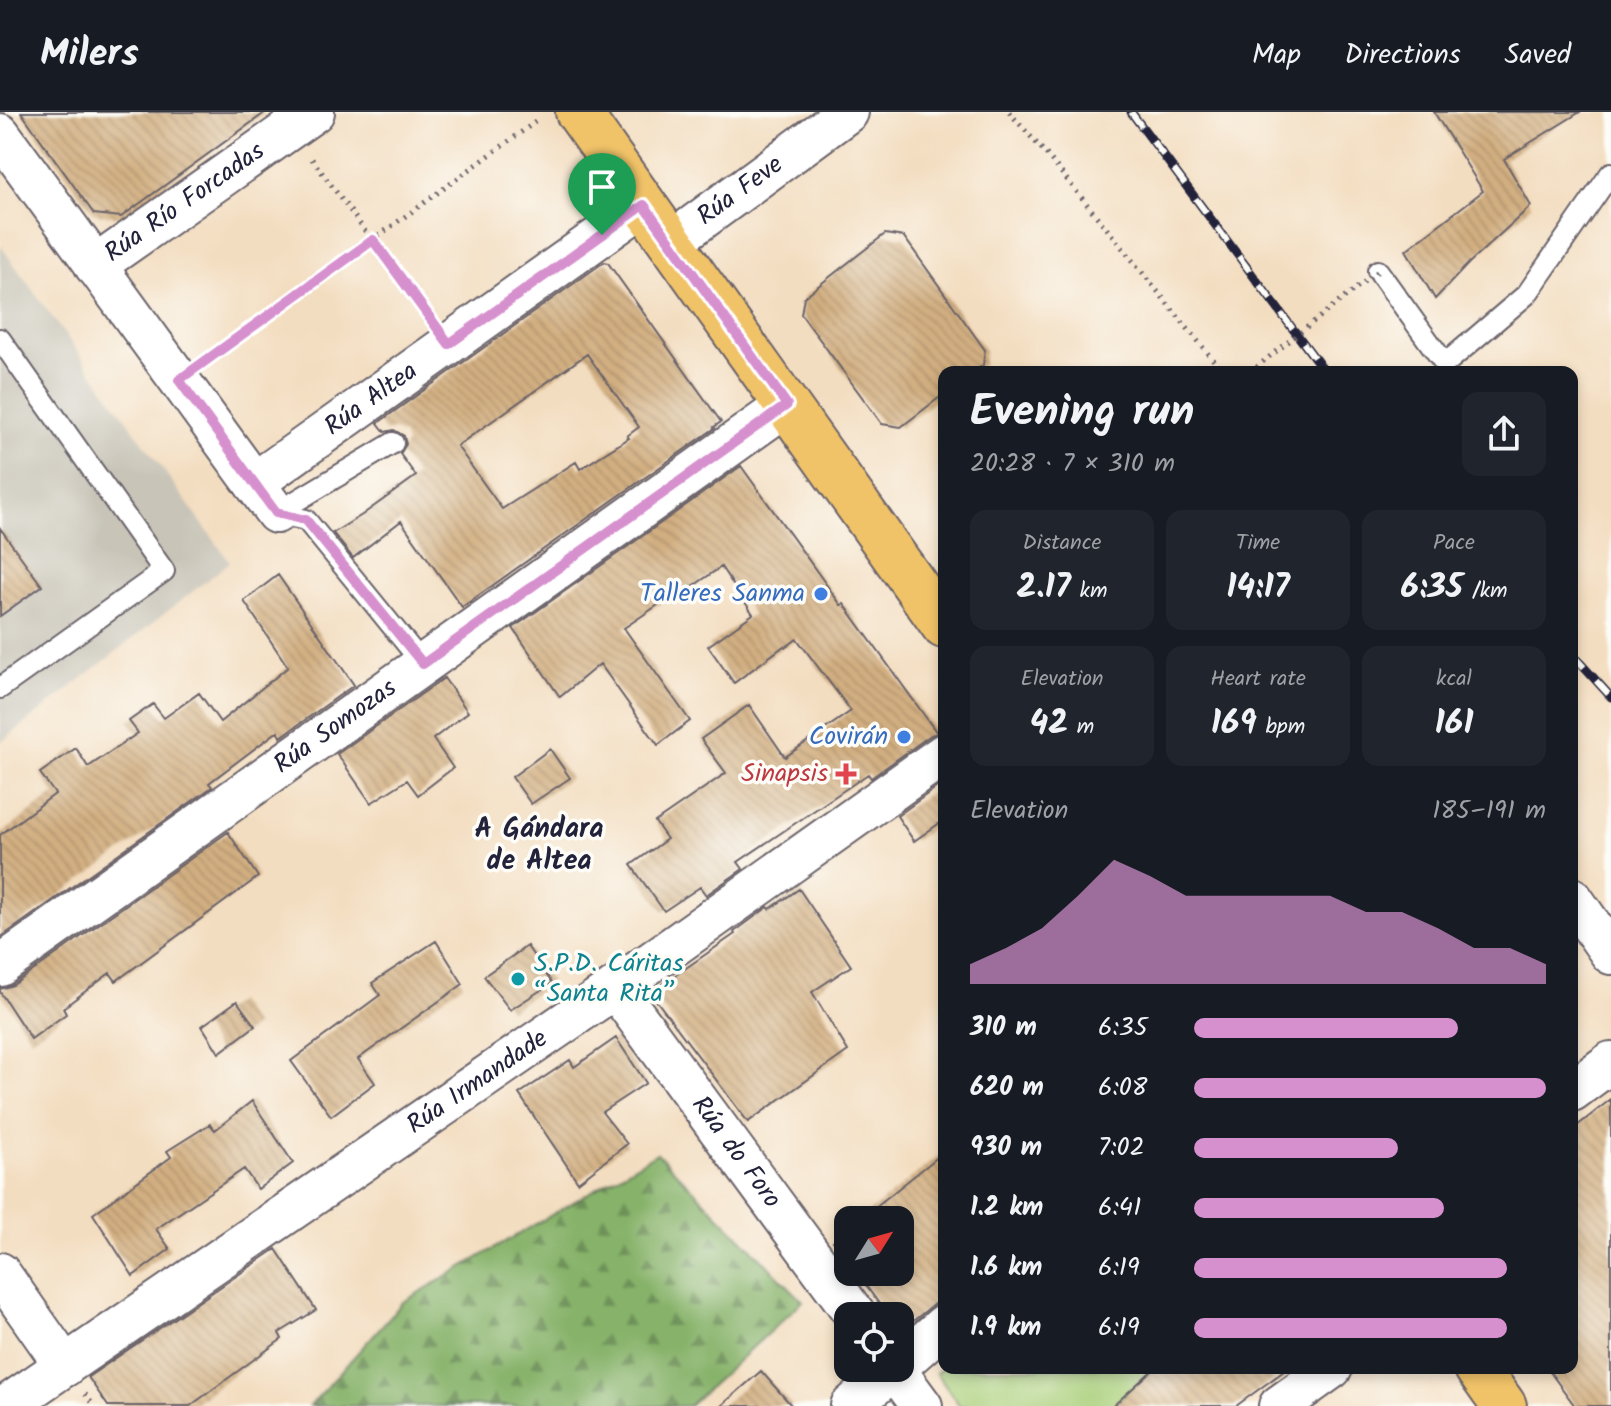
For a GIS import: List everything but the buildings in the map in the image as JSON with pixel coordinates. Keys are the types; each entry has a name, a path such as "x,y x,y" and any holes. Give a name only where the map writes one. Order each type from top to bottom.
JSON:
{"main road":[{"path":"578,112 938,618"},
{"path":"1481,1374 1504,1406"}],"street":[{"name":"Rúa Feve","path":"671,242 848,112"},
{"name":"Rúa Río Forcadas","path":"95,266 303,120"},
{"path":"0,134 265,498"},
{"name":"Rúa Altea","path":"265,498 449,344 644,205"},
{"name":"Rúa Somozas","path":"0,966 787,405"},
{"name":"Rúa Irmandade","path":"6,1406 615,988 938,758"},
{"path":"1578,907 1611,954"},
{"name":"Rúa do Foro","path":"615,988 846,1302"},
{"path":"1578,1087 1611,1062"},
{"path":"0,1273 65,1366"},
{"path":"914,1352 938,1330"},
{"path":"1279,1406 1324,1374"},
{"path":"851,1406 878,1382"},
{"path":"904,1382 922,1406"}],"lane":[{"path":"1378,271 1445,364 1527,294 1611,173"},
{"path":"0,339 164,571 0,688"},
{"path":"265,498 393,443"},
{"path":"265,498 306,520 423,664"}],"path":[{"path":"179,380 549,112"},
{"path":"1009,112 1218,366"},
{"path":"303,120 373,240 449,344"},
{"path":"1258,366 1378,271"}],"shaded area":[{"path":"0,245 230,562 0,743"}],"green space":[{"path":"657,1153 803,1301 689,1406 310,1406 403,1302"},
{"path":"936,1373 1148,1374 1112,1406 960,1406"}],"railway":[{"path":"1131,112 1321,366"},
{"path":"1578,661 1611,697"}],"place":[{"name":"Talleres Sanma","path":"821,594"},
{"name":"Covirán","path":"904,737"},
{"name":"Sinapsis","path":"846,774"},
{"name":"S.P.D. Cáritas “Santa Rita”","path":"518,979"}],"district":[{"name":"A Gándara de Altea","path":"539,845"}],"route":[{"path":"644,205 787,405 423,664 306,520 276,513 179,380 373,240 449,344 602,235 644,205"}]}
